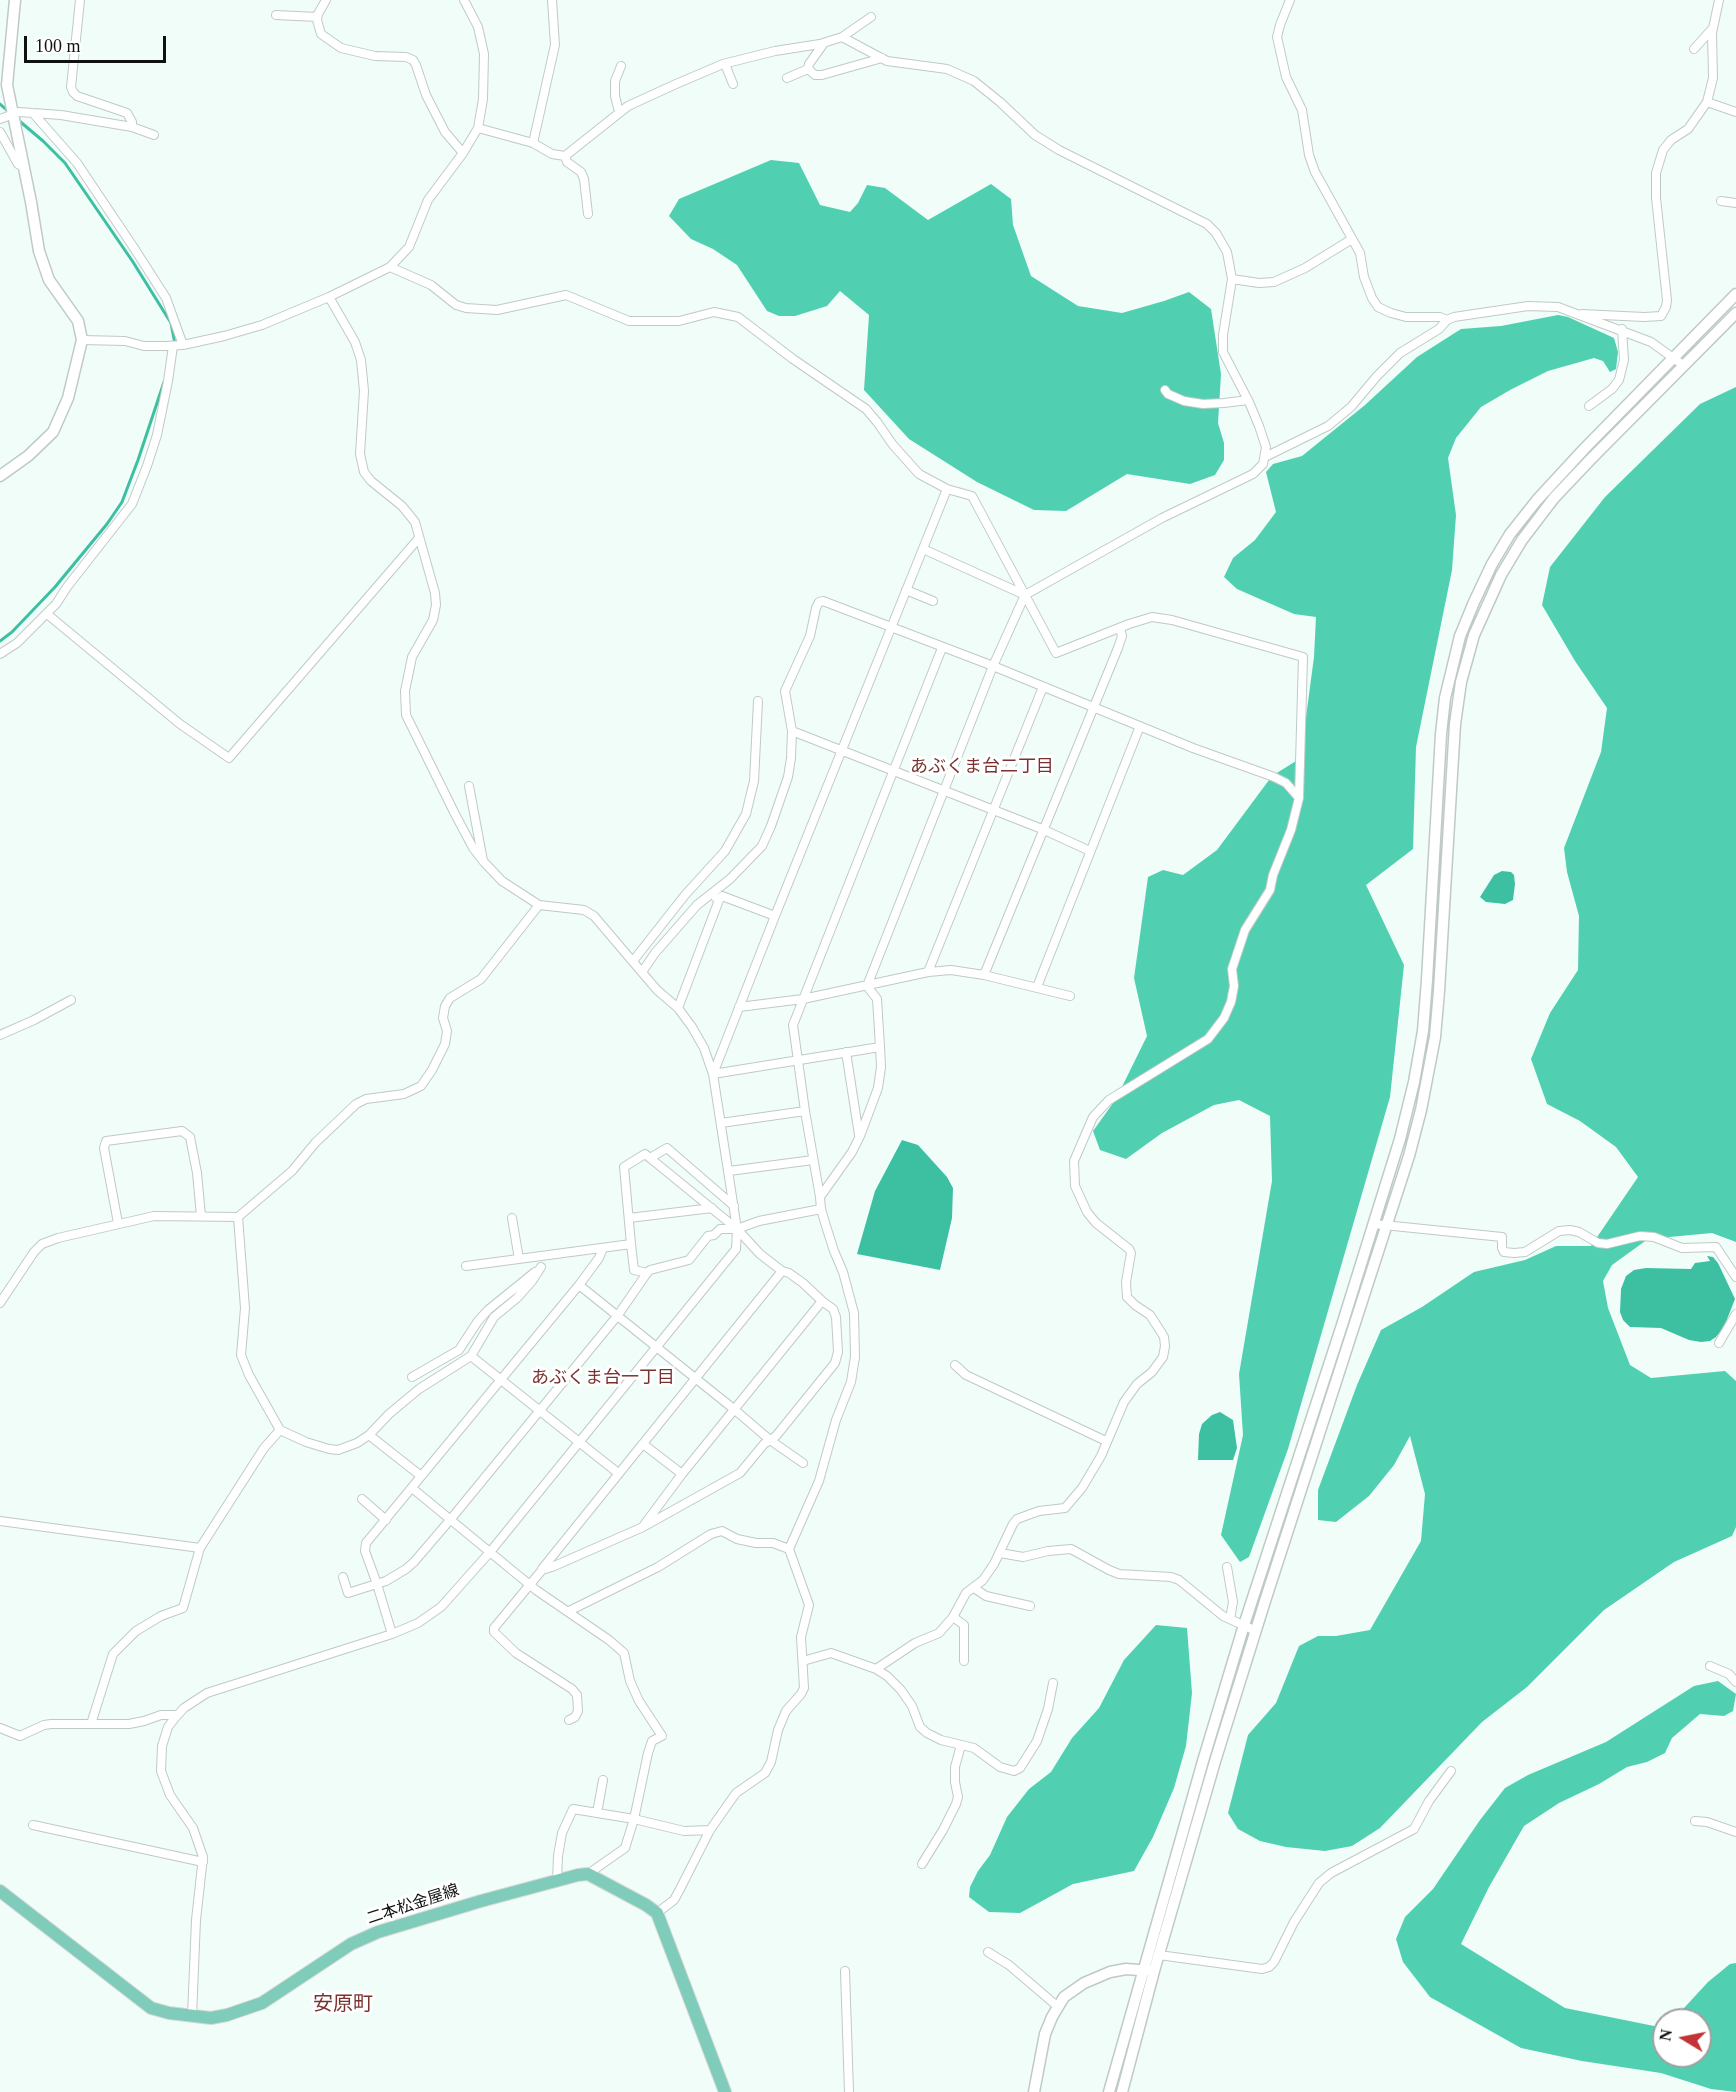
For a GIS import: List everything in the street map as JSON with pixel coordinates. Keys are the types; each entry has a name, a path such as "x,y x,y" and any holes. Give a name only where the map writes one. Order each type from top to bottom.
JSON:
{"main road":[{"name":"二本松金屋線","path":"0,1891 151,2008 169,2013 212,2018 227,2016 262,2003 351,1944 378,1932 557,1880 588,1874"},
{"path":"588,1874 657,1913 725,2092"}],"street":[{"path":"0,476 28,456 53,432 69,398 82,340 78,321 49,280 42,260 12,114 5,96 15,0"},
{"path":"80,0 71,87 73,92 77,96 127,113 132,127"},
{"path":"326,0 317,17 321,34 341,48 375,56 406,57 413,60 417,65 426,95 446,132 464,153"},
{"path":"82,340 125,341 144,345 183,345 262,325 329,297 390,267 410,247 428,200 464,153 478,128 483,99 484,54 478,27 464,0"},
{"path":"533,143 555,45 552,0"},
{"path":"1290,0 1277,38 1280,57 1289,87 1302,110 1308,155 1360,253 1368,287 1378,307 1385,311 1406,316 1440,317 1447,320"},
{"path":"1579,315 1583,313 1662,316 1667,300 1655,189 1656,173 1663,150 1671,140 1688,129 1707,102 1713,78 1713,28 1719,0"},
{"path":"276,15 317,17"},
{"path":"478,128 533,143 552,154 565,156 628,106 676,84 725,64 775,51 842,38 871,17"},
{"path":"1694,49 1713,28"},
{"path":"842,38 886,61 947,69 974,81 1035,135 1059,150 1207,224 1216,233 1227,252 1233,279 1223,335 1223,352 1248,400 1266,447 1263,464 1253,474 1162,518 1024,595 993,666 867,986"},
{"path":"787,78 808,69 812,59 824,43"},
{"path":"808,69 815,75 822,75 882,58"},
{"path":"725,64 733,84"},
{"path":"621,66 615,81 615,96 618,108 622,111"},
{"path":"1707,102 1736,112"},
{"path":"0,119 19,112 33,113 132,127 154,135"},
{"path":"33,113 77,163 134,248 166,298 183,345"},
{"path":"0,132 18,164 23,167"},
{"path":"565,156 567,162 581,172 584,179 588,214"},
{"path":"1721,201 1736,203"},
{"path":"1233,279 1259,283 1274,282 1305,268 1352,238"},
{"path":"390,267 431,285 456,305 466,308 496,310 566,295 629,321 679,321 714,312 738,317 755,328 784,353 866,409 893,445 919,474 947,489 972,496 1056,653 1147,617 1164,618 1303,657 1299,798 1291,830 1273,875 1270,890 1245,930 1232,969 1234,986 1231,1002 1224,1018 1208,1039 1110,1100 1093,1117 1074,1161 1075,1186 1087,1212 1096,1223 1131,1253 1126,1282 1127,1297 1150,1315 1164,1337 1163,1357 1159,1364 1137,1384 1124,1402 1095,1468 1065,1508 1039,1511 1017,1519 983,1580 966,1593 953,1617 939,1633 915,1643 876,1669"},
{"path":"1122,2092 1149,1971 1203,1761 1244,1625 1374,1224 1400,1139 1414,1082 1423,1031 1428,980 1441,734 1447,688 1460,636 1478,593 1510,534 1537,500 1577,456 1736,294"},
{"path":"192,2016 196,1920 203,1862 200,1844 193,1828 170,1796 161,1771 162,1746 168,1727 184,1708 207,1693 392,1634 418,1623 441,1607 490,1552 736,1249 738,1229 713,1074 704,1048 678,1008 657,990 594,916 584,910 539,905 502,881 484,862 473,848 406,715 405,691 412,657 433,620 436,605 435,592 416,522 364,472 360,454 364,391 361,360 355,342 329,297"},
{"path":"1265,457 1328,426 1352,408 1377,376 1401,353 1454,317 1528,306 1558,307 1622,329 1651,342 1683,365"},
{"path":"1109,2092 1149,1971 1159,1955 1256,1631 1409,1156 1421,1110 1435,1037 1455,724 1461,682 1474,635 1501,575 1522,540 1554,498 1736,313"},
{"path":"1589,406 1612,389 1619,380 1624,360 1622,329"},
{"path":"0,654 17,643 47,614 132,504 157,435 173,346"},
{"path":"1165,390 1168,394 1184,401 1224,403 1248,400"},
{"path":"713,1074 947,489"},
{"path":"47,614 180,724 229,758 419,538"},
{"path":"923,549 1024,595"},
{"path":"906,590 933,601"},
{"path":"642,972 655,953 697,905 730,879 762,846 788,777 792,731 785,691 810,636 819,602 823,601 993,666 1193,748 1274,777 1286,783 1299,798"},
{"path":"984,975 1122,636 1120,628"},
{"path":"657,1913 674,1900 710,1830 736,1793 765,1773 771,1762 778,1730 786,1711 804,1688 801,1637 809,1605 789,1549 819,1481 836,1420 851,1382 855,1357 855,1313 821,1209 804,1111 793,1025 942,648"},
{"path":"928,972 1043,687"},
{"path":"633,961 685,895 725,851 746,814 754,781 758,701"},
{"path":"1037,987 1140,726"},
{"path":"792,731 1042,829 1090,851"},
{"path":"469,786 484,862"},
{"path":"711,894 719,900"},
{"path":"678,1008 722,896 775,916"},
{"path":"0,1303 34,1252 42,1245 58,1238 154,1216 238,1217 292,1171 316,1142 356,1104 366,1099 404,1094 421,1086 445,1044 447,1030 443,1018 445,1006 450,998 481,979 539,905"},
{"path":"739,1007 803,999 928,972 951,970 984,975 1070,996"},
{"path":"820,1197 852,1152 878,1088 881,1067 877,999 867,986"},
{"path":"0,1035 71,1000"},
{"path":"713,1074 880,1047"},
{"path":"846,1052 860,1136"},
{"path":"721,1123 804,1111"},
{"path":"118,1223 104,1148 106,1141 182,1131 190,1137 197,1173 201,1216"},
{"path":"650,1158 667,1148 734,1206"},
{"path":"542,1570 643,1527 740,1473 776,1436 836,1363 838,1352 836,1317 833,1309 803,1283 760,1254 738,1229 645,1154 624,1167 634,1270 648,1273"},
{"path":"729,1171 813,1160"},
{"path":"629,1218 712,1209"},
{"path":"343,1577 348,1593 377,1584 406,1569 450,1520 618,1315 650,1270 689,1260 708,1236 714,1235 720,1229 738,1229 759,1221 821,1209"},
{"path":"238,1217 245,1308 241,1355 249,1375 280,1430 306,1442 338,1450 357,1443 369,1435 389,1414 419,1389 471,1356 494,1317 517,1298 541,1267 488,1310 459,1350 412,1377"},
{"path":"512,1218 519,1259"},
{"path":"1374,1224 1502,1236 1504,1252 1514,1253 1525,1252 1559,1230 1579,1232 1598,1243 1607,1244 1640,1236 1654,1238 1682,1248 1716,1247 1736,1277"},
{"path":"466,1266 631,1244"},
{"path":"392,1634 365,1551 366,1543 579,1285 599,1258 603,1248"},
{"path":"569,1720 575,1717 578,1711 578,1695 516,1653 494,1632 494,1628 782,1271"},
{"path":"579,1285 770,1440 803,1463"},
{"path":"643,1527 682,1474 822,1300"},
{"path":"1719,1343 1736,1314"},
{"path":"471,1356 618,1473"},
{"path":"955,1365 966,1375 1106,1441"},
{"path":"91,1724 113,1654 136,1631 161,1616 183,1608 200,1548 264,1448 280,1430"},
{"path":"369,1435 421,1476"},
{"path":"643,1444 682,1474"},
{"path":"412,1488 530,1584 624,1653 630,1681 639,1701 662,1736 652,1741 648,1753 634,1819 625,1848 588,1874"},
{"path":"362,1499 386,1520"},
{"path":"0,1521 200,1548"},
{"path":"569,1611 658,1568 711,1534 722,1532 737,1539 773,1544 789,1549"},
{"path":"1000,1553 1023,1557 1048,1551 1071,1549 1119,1574 1171,1577 1179,1580 1200,1599 1230,1619 1256,1631"},
{"path":"1227,1567 1233,1602 1230,1619"},
{"path":"974,1588 986,1596 1030,1606"},
{"path":"953,1617 964,1625 964,1661"},
{"path":"803,1661 831,1653 876,1669 901,1690 912,1706 920,1727 927,1733 941,1740 974,1748 1007,1770 1014,1771 1020,1768 1037,1741 1048,1709 1053,1683"},
{"path":"1710,1666 1729,1674 1736,1682"},
{"path":"0,1728 20,1736 44,1725 59,1723 129,1724 161,1714 177,1715"},
{"path":"922,1864 944,1830 956,1804 958,1797 955,1782 956,1767 961,1745"},
{"path":"1159,1955 1262,1969 1269,1967 1274,1962 1294,1922 1320,1883 1331,1872 1414,1829 1429,1801 1451,1771"},
{"path":"597,1813 603,1780"},
{"path":"557,1880 562,1833 573,1809 634,1819 684,1831 710,1830"},
{"path":"1695,1821 1707,1822 1736,1832"},
{"path":"33,1826 203,1862"},
{"path":"988,1952 1009,1965 1058,2006"},
{"path":"1034,2092 1045,2034 1064,1997 1084,1983 1119,1969 1149,1971"},
{"path":"845,1971 849,2092"}],"shaded area":[{"path":"771,160 799,163 820,205 850,212 858,203 867,185 885,188 928,220 991,184 1011,199 1013,225 1031,276 1078,306 1122,313 1189,292 1211,309 1221,374 1218,423 1224,443 1224,460 1215,475 1190,484 1127,474 1066,511 1034,510 977,482 909,439 864,390 869,315 840,291 827,306 795,316 779,316 767,311 737,265 713,249 691,239 669,216 679,199"},
{"path":"1558,315 1568,317 1614,338 1618,352 1616,369 1610,372 1603,361 1594,358 1548,371 1510,390 1481,407 1456,438 1448,458 1456,515 1452,570 1416,747 1413,849 1366,885 1404,965 1390,1097 1288,1449 1249,1557 1240,1562 1221,1535 1243,1435 1239,1374 1272,1181 1270,1116 1239,1100 1214,1105 1162,1133 1126,1159 1100,1150 1093,1131 1116,1099 1147,1036 1134,978 1148,877 1163,870 1183,875 1217,850 1272,776 1296,761 1306,717 1314,657 1316,617 1294,614 1237,589 1224,577 1233,558 1255,540 1276,512 1266,472 1273,464 1302,456 1365,405 1417,357 1461,329 1501,326"},
{"path":"1736,387 1736,1242 1712,1233 1648,1239 1612,1265 1603,1281 1608,1308 1630,1365 1651,1378 1725,1371 1736,1381 1736,1527 1732,1536 1674,1562 1604,1610 1527,1687 1482,1722 1380,1828 1352,1846 1325,1851 1286,1847 1260,1841 1238,1829 1228,1813 1248,1735 1276,1703 1299,1646 1318,1636 1336,1636 1370,1630 1421,1541 1425,1494 1410,1436 1394,1465 1369,1496 1336,1522 1318,1520 1318,1490 1357,1385 1381,1330 1422,1307 1474,1272 1525,1260 1556,1246 1591,1246 1638,1177 1616,1147 1580,1121 1547,1104 1531,1059 1550,1013 1578,970 1579,916 1567,872 1564,848 1601,752 1607,708 1575,661 1542,605 1550,567 1605,497 1700,404"},
{"path":"1502,871 1511,872 1514,875 1513,900 1505,904 1486,902 1480,897 1494,875"},
{"path":"902,1140 918,1145 947,1177 953,1188 952,1218 940,1270 857,1254 875,1191"},
{"path":"1707,1256 1713,1257 1718,1263 1735,1299 1724,1327 1716,1337 1710,1341 1701,1342 1689,1340 1661,1328 1630,1327 1623,1320 1620,1312 1621,1289 1626,1276 1634,1270 1646,1268 1691,1269 1695,1263 1710,1261"},
{"path":"1220,1412 1233,1420 1237,1448 1233,1460 1198,1460 1199,1434 1202,1424 1212,1415"},
{"path":"1156,1625 1187,1628 1192,1693 1186,1746 1174,1788 1153,1837 1134,1871 1073,1884 1020,1913 989,1912 969,1897 970,1887 990,1855 1007,1817 1029,1789 1051,1772 1072,1738 1099,1708 1124,1660"},
{"path":"1718,1681 1736,1694 1733,1711 1724,1716 1700,1714 1672,1738 1665,1753 1647,1762 1627,1767 1599,1784 1559,1803 1524,1826 1489,1887 1461,1944 1565,2008 1652,2026 1652,2068 1712,2068 1712,2008 1684,2008 1708,1982 1730,1964 1736,1963 1736,2092 1711,2089 1661,2073 1582,2061 1521,2048 1430,1997 1403,1962 1396,1939 1405,1917 1433,1889 1505,1788 1528,1775 1606,1742 1694,1686"}],"waterway":[{"path":"0,104 10,113"},
{"path":"17,119 65,163 133,262 171,323 175,344"},
{"path":"0,641 12,632 55,587 107,524 122,502 164,382"}],"district":[{"name":"あぶくま台二丁目","path":"982,767"},
{"name":"あぶくま台一丁目","path":"603,1378"},
{"name":"安原町","path":"343,2005"}]}
